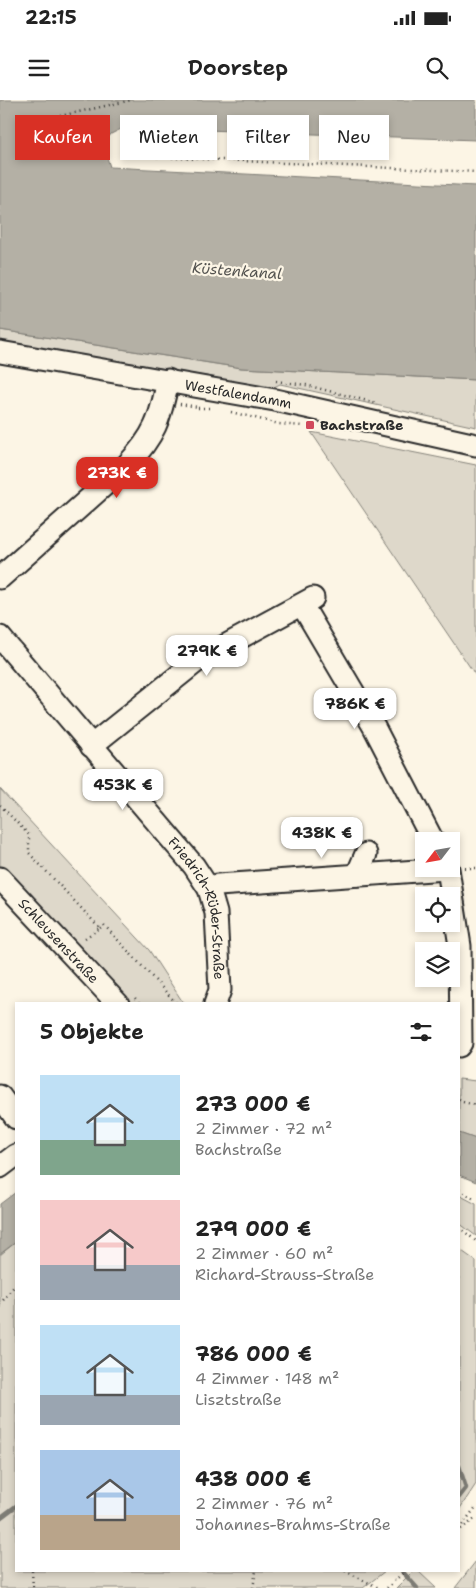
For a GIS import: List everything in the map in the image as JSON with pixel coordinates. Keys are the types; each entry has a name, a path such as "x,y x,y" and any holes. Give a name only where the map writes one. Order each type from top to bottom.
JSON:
{"street":[{"name":"Westfalendamm","path":"0,352 168,380 342,414 476,445"},
{"path":"0,578 128,465 146,446 160,417 168,380"},
{"path":"91,746 198,661 308,601 428,832"},
{"name":"Friedrich-Rüder-Straße","path":"0,637 194,866 209,889 216,913 220,990 216,1002"},
{"path":"357,875 366,854"},
{"path":"209,889 218,885 415,871"},
{"name":"Schleusenstraße","path":"0,878 126,1000"},
{"path":"449,878 460,946 460,1044"},
{"path":"0,1096 15,1117"},
{"path":"0,1167 15,1156"}],"path":[{"path":"64,115 132,100"},
{"path":"217,160 476,172"},
{"path":"0,806 29,835 29,853 100,928"},
{"path":"88,947 82,940 104,925 176,1002"},
{"path":"460,1100 476,1105"},
{"path":"460,1191 476,1200"},
{"path":"460,1228 476,1241"},
{"path":"0,1304 15,1285"},
{"path":"460,1529 476,1508"},
{"path":"460,1529 476,1518"},
{"path":"32,1572 33,1588"},
{"path":"253,1588 256,1572"},
{"path":"347,1572 379,1588"},
{"path":"387,1588 404,1572"}],"shaded area":[{"path":"0,330 241,368 476,380 476,427 280,384 272,388 126,362 0,347"},
{"path":"311,432 476,465 476,676"},
{"path":"0,789 149,950 183,1002 124,1002 0,868"},
{"path":"460,1079 476,1081 476,1139 460,1133"},
{"path":"460,1196 476,1204 476,1236 460,1224"},
{"path":"15,1243 15,1572 384,1572 363,1588 0,1588 0,1255"},
{"path":"460,1250 476,1261 476,1484 460,1508"},
{"path":"476,1561 476,1588 455,1588"},
{"path":"412,1572 419,1572 436,1588 396,1588"}],"water":[{"name":"Küstenkanal","path":"0,100 476,100 476,140 389,137 389,115 319,115 319,134 309,134 309,115 227,115 227,131 217,130 217,115 120,115 120,130 110,135 110,115 15,115 15,160 108,160 110,167 476,186 476,380 242,368 0,330"},
{"path":"460,1133 476,1139 476,1182 460,1175"},
{"path":"15,1193 15,1243 0,1254 0,1204"}],"waterway":[{"path":"460,1469 466,1488 460,1496"},
{"path":"0,1518 15,1507"},
{"path":"403,1572 417,1588"}],"place":[{"name":"Bachstraße","path":"310,425"}]}
